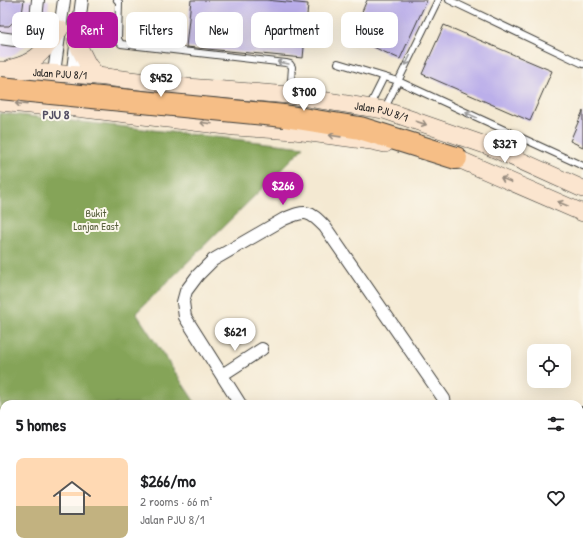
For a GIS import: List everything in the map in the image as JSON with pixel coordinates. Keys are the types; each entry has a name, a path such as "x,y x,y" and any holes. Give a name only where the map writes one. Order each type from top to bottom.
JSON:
{"highway":[{"path":"1,76 360,128 456,158"}],"main road":[{"path":"1,76 34,60 44,51 60,29"},
{"path":"80,48 88,65 97,76"},
{"name":"Jalan PJU 8/1","path":"1,76 54,74 97,76 187,87 289,95 377,108 488,146 583,189"},
{"path":"0,102 49,107 68,107 235,127 302,132 371,141 456,158 583,213"}],"street":[{"path":"0,38 14,40 27,32 36,18 38,0"},
{"path":"49,107 64,0"},
{"path":"80,12 82,0"},
{"path":"68,107 75,48"},
{"path":"238,400 185,317 183,302 186,291 198,275 213,260 284,219 307,212 325,227 444,400"},
{"path":"222,375 262,349"}],"lane":[{"path":"117,0 119,2 118,39 121,44 290,64 292,67 289,95"},
{"path":"377,108 398,81 438,0"},
{"path":"449,0 583,64"},
{"path":"338,63 398,81 583,166"},
{"path":"377,108 384,77"}],"shaded area":[{"path":"0,0 49,0 48,12 12,12 12,48 22,48 11,57 0,56"}],"green space":[{"name":"Bukit Lanjan East","path":"0,113 304,147 136,313 193,400 0,400"}],"building":[{"path":"0,0 24,0 22,12 12,12 12,23 9,26 0,26"},
{"path":"191,0 266,0 308,4 307,12 251,12 251,48 304,48 303,58 197,48 243,48 243,12 195,12 195,48 187,47"},
{"path":"367,0 427,0 400,59 376,48 398,48 398,12 362,12"},
{"path":"444,25 552,71 530,121 422,74"},
{"path":"583,111 583,147 570,141"}],"district":[{"name":"PJU 8","path":"56,114"}]}
